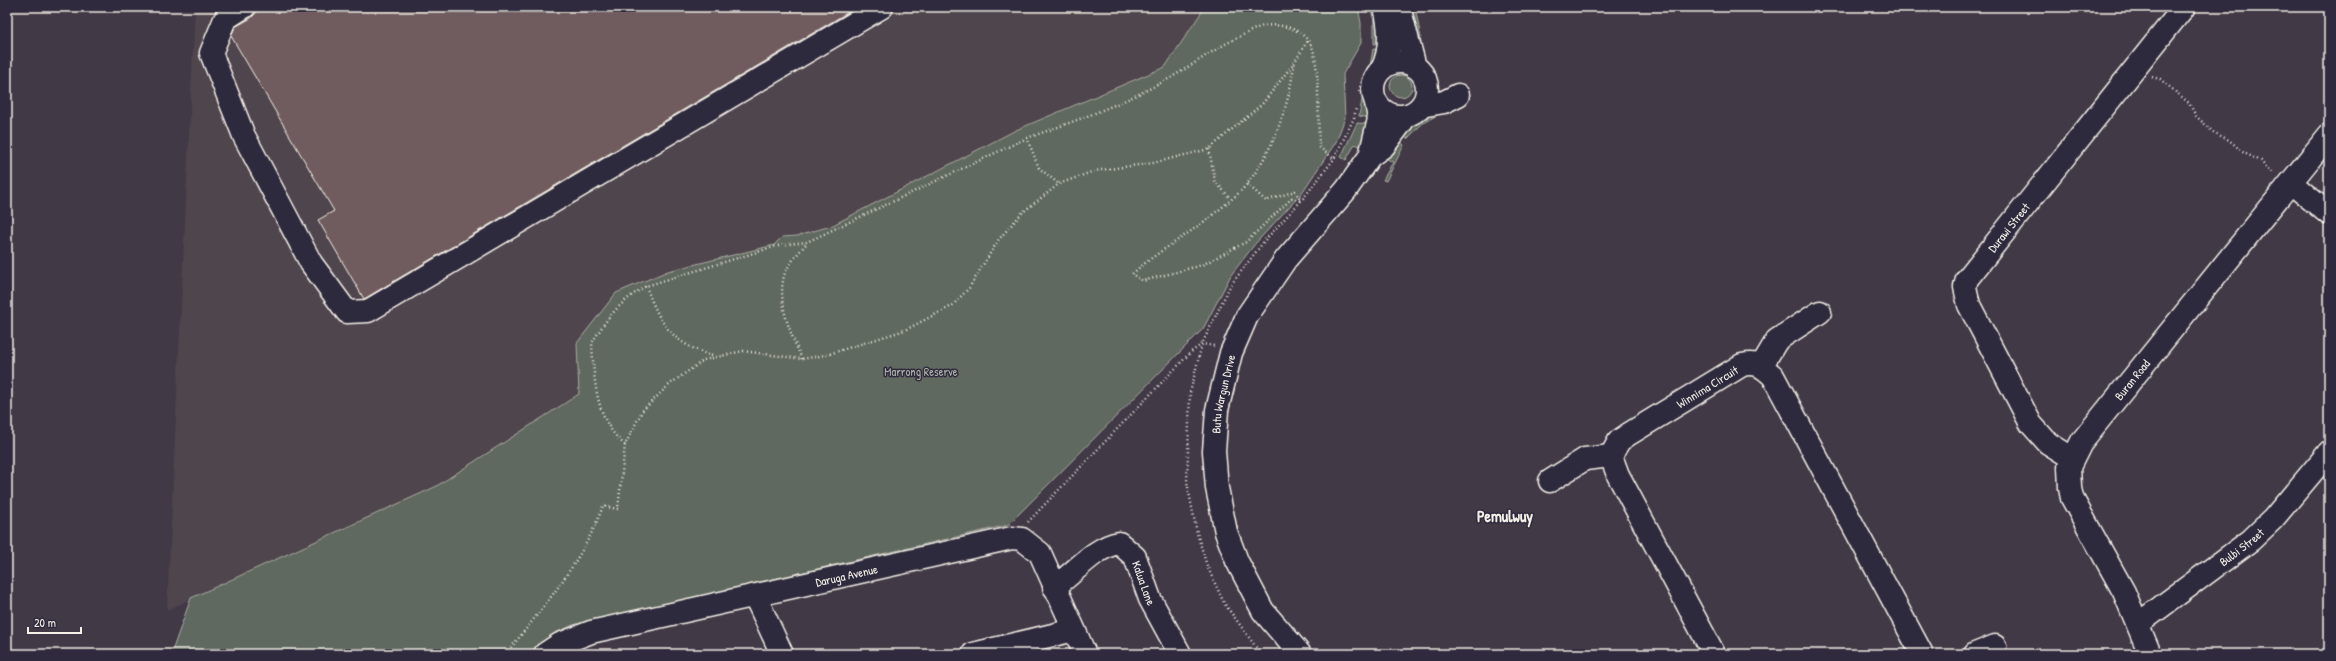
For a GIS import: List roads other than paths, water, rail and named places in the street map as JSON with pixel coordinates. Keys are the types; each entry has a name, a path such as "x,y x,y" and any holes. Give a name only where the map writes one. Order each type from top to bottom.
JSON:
{"street":[{"path":"244,7 225,19 211,53 244,136 311,263 347,312 368,311 882,7"},
{"name":"Butu Wargun Drive","path":"1370,156 1379,119 1373,85 1376,76 1388,58 1389,42 1386,7"},
{"name":"Butu Wargun Drive","path":"1300,654 1264,611 1237,561 1226,532 1217,488 1214,451 1217,410 1231,353 1247,316 1286,259 1346,190 1370,156 1384,146 1426,94 1399,7"},
{"name":"Durawi Street","path":"2072,458 2048,443 2031,424 1969,305 1965,287 1970,273 2184,7"},
{"path":"1376,102 1382,109 1390,114 1414,110 1444,102 1458,95 1420,74 1407,63 1398,62 1382,69"},
{"name":"Buran Road","path":"2150,654 2124,592 2072,498 2069,476 2072,458 2082,441 2329,135"},
{"path":"2291,183 2329,214"},
{"path":"1820,312 1777,340 1762,365 1773,376 1922,654"},
{"name":"Winnima Circuit","path":"1611,456 1619,441 1629,434 1742,365 1753,363 1762,365"},
{"name":"Bulbi Street","path":"2138,624 2251,540 2273,519 2329,452"},
{"path":"1550,481 1585,459 1611,456 1618,475 1714,654"},
{"name":"Daruga Avenue","path":"564,649 592,632 1012,538 1026,542 1040,553 1054,587"},
{"name":"Kalua Lane","path":"1054,587 1070,577 1102,548 1119,543 1135,557 1150,599 1180,654"},
{"path":"1054,587 1085,654"},
{"path":"755,596 782,654"},
{"path":"973,654 1074,630"}],"district":[{"name":"Pemulwuy","path":"1505,516"}],"park label":[{"name":"Marrong Reserve","path":"921,371"}]}
